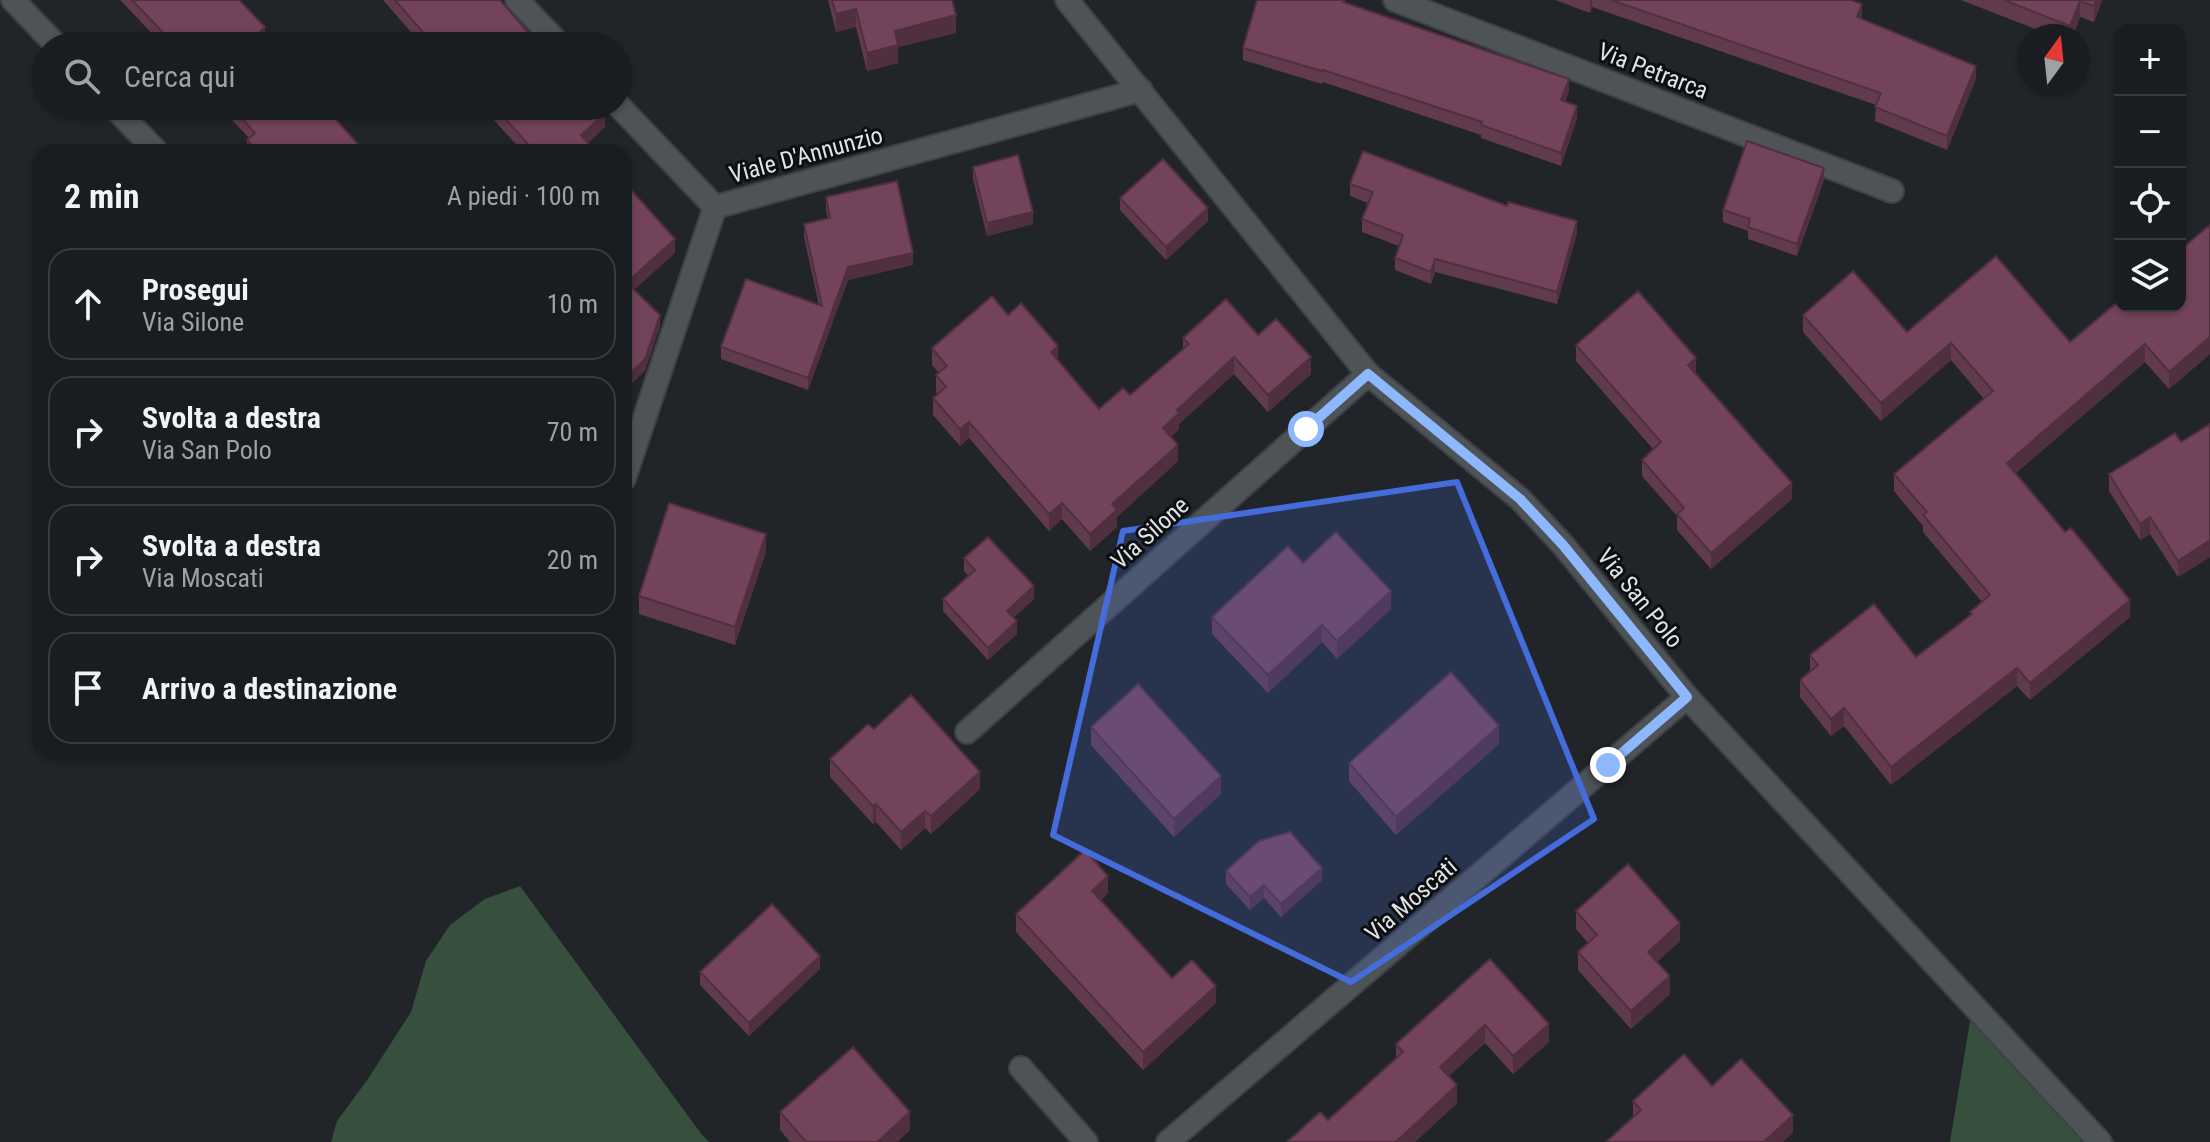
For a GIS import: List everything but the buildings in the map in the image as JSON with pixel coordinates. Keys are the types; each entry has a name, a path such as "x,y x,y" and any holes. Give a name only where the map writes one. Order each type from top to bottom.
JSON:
{"street":[{"path":"13,0 44,32"},
{"path":"517,0 548,32"},
{"name":"Via San Polo","path":"1067,0 1368,374 1520,499 1563,545 1687,697 2100,1142"},
{"name":"Via Petrarca","path":"1395,0 1892,191"},
{"name":"Viale D'Annunzio","path":"632,455 715,207 1141,90"},
{"path":"126,120 149,144"},
{"path":"632,120 715,207"},
{"name":"Via Silone","path":"967,732 1368,374"},
{"name":"Via Moscati","path":"1168,1142 1687,697"},
{"path":"1021,1068 1086,1142"}],"highlighted area":[{"path":"1457,482 1594,819 1351,982 1053,835 1123,531"}],"green space":[{"path":"520,886 709,1142 331,1142 337,1121 411,1012 426,961 450,925 485,899"},
{"path":"1973,1003 2115,1142 1950,1142"}],"route":[{"path":"1306,429 1368,374 1520,499 1563,545 1687,697 1608,765"}]}
